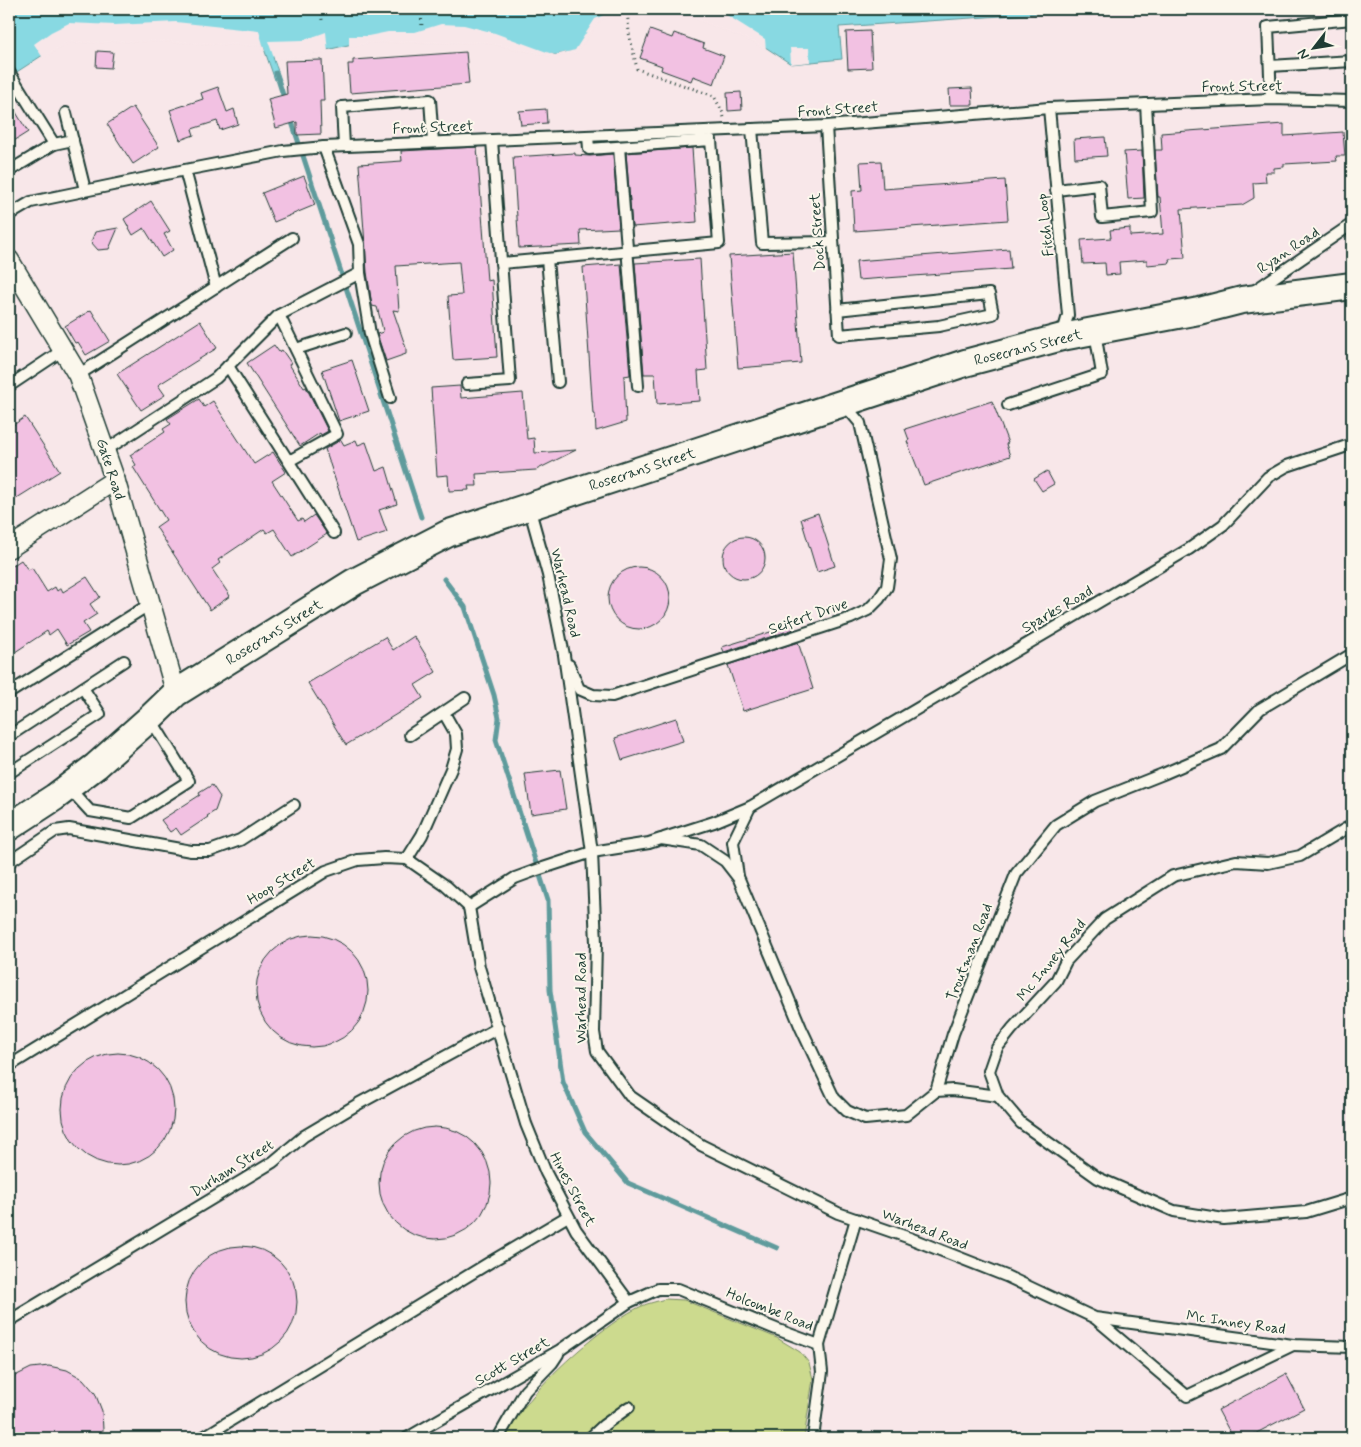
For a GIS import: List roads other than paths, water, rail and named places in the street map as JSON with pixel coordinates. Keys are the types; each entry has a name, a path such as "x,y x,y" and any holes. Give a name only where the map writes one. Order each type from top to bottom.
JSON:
{"street":[{"name":"Gate Road","path":"9,260 78,375 106,450 176,693"},
{"name":"Rosecrans Street","path":"9,827 68,788 96,766 176,693 354,582 449,533 965,363 1062,337 1242,300 1352,286"},
{"path":"9,548 115,480"}],"lane":[{"path":"1271,99 1268,27 1352,19"},
{"path":"1270,66 1352,62"},
{"path":"9,72 54,144"},
{"name":"Front Street","path":"9,216 31,202 85,190 294,150 324,147 826,126 1049,108 1271,99 1352,101"},
{"path":"344,146 342,107 430,100 433,142"},
{"path":"1056,190 1099,185 1102,217 1152,212 1146,104"},
{"name":"Fitch Loop","path":"1049,108 1068,315 1062,337"},
{"path":"66,114 85,190"},
{"name":"Dock Street","path":"826,126 837,310 839,335 939,326 993,314 989,294 837,310"},
{"path":"752,129 762,243 833,242"},
{"path":"501,263 720,243 710,140 589,149 588,136"},
{"path":"9,171 54,144 72,140"},
{"path":"467,384 510,381 492,140"},
{"path":"324,147 359,244 360,274 370,334 390,398"},
{"path":"619,147 638,386"},
{"path":"185,170 216,287"},
{"name":"Ryan Road","path":"1242,300 1352,225"},
{"path":"78,375 292,238"},
{"path":"546,259 558,382"},
{"path":"106,450 216,378 279,316 360,274"},
{"path":"279,316 337,434 289,461"},
{"path":"1008,405 1102,374 1095,331"},
{"path":"296,349 346,333"},
{"path":"9,386 63,350"},
{"path":"228,366 334,533"},
{"name":"Seifert Drive","path":"564,655 579,689 592,695 612,696 851,618 868,610 879,600 887,587 890,559 860,423 843,403"},
{"name":"Sparks Road","path":"750,807 1189,549 1222,525 1268,477 1287,466 1352,443"},
{"name":"Warhead Road","path":"528,506 548,575 564,655 592,852 596,943 594,1032 597,1051 630,1096 701,1145 838,1213 907,1237 1006,1276"},
{"path":"9,693 150,604"},
{"name":"Troutman Road","path":"936,1091 953,1034 1016,874 1056,825 1095,801 1221,749 1260,709 1352,654"},
{"path":"9,736 124,662"},
{"path":"9,773 100,714 83,688"},
{"path":"410,735 465,698"},
{"path":"407,860 422,835 451,769 457,749 456,734 444,713"},
{"path":"68,788 90,811 131,818 190,781 150,718"},
{"path":"9,862 55,831 69,829 191,851 210,851 240,840 294,804"},
{"path":"750,807 733,842 739,879 801,1028 834,1098 847,1111 865,1120 906,1115 936,1091 953,1090 998,1096"},
{"path":"498,1028 479,967 468,907 515,878 538,869 592,852 649,843 714,822 750,807"},
{"name":"Mc Inney Road","path":"1352,824 1300,856 1268,863 1236,861 1173,876 1105,918 1066,961 1056,982 997,1048 989,1071 998,1096 1021,1123 1098,1178 1174,1211 1233,1218 1306,1212 1352,1198"},
{"path":"660,839 701,845 726,862 739,879"},
{"name":"Hoop Street","path":"9,1066 326,871 358,860 384,858 407,860 446,886 468,907"},
{"name":"Hines Street","path":"498,1028 526,1124 546,1173 576,1230 629,1302"},
{"name":"Durham Street","path":"9,1321 273,1162 304,1136 358,1104 498,1028"},
{"path":"202,1438 568,1216"},
{"path":"819,1345 856,1219"},
{"name":"Mc Inney Road","path":"1006,1276 1096,1318 1294,1345 1352,1347"},
{"name":"Holcombe Road","path":"629,1302 658,1289 678,1289 819,1345 822,1372 813,1438"},
{"name":"Scott Street","path":"407,1438 560,1350 629,1302"},
{"path":"1096,1318 1187,1396 1294,1345"},
{"path":"498,1438 525,1391 552,1363 560,1350"},
{"path":"590,1438 628,1407"}],"water":[{"path":"9,9 628,9 599,18 575,51 555,55 484,39 369,40 314,53 273,57 281,80 275,80 262,43 149,39 66,40 9,77"},
{"path":"676,9 1104,9 839,27 842,59 791,64 756,41"}],"waterway":[{"path":"276,73 285,101"},
{"path":"291,119 421,517"},
{"path":"444,579 465,607 494,695 499,718 496,740 548,900 550,990 563,1082 585,1132 628,1183 777,1248"}]}
